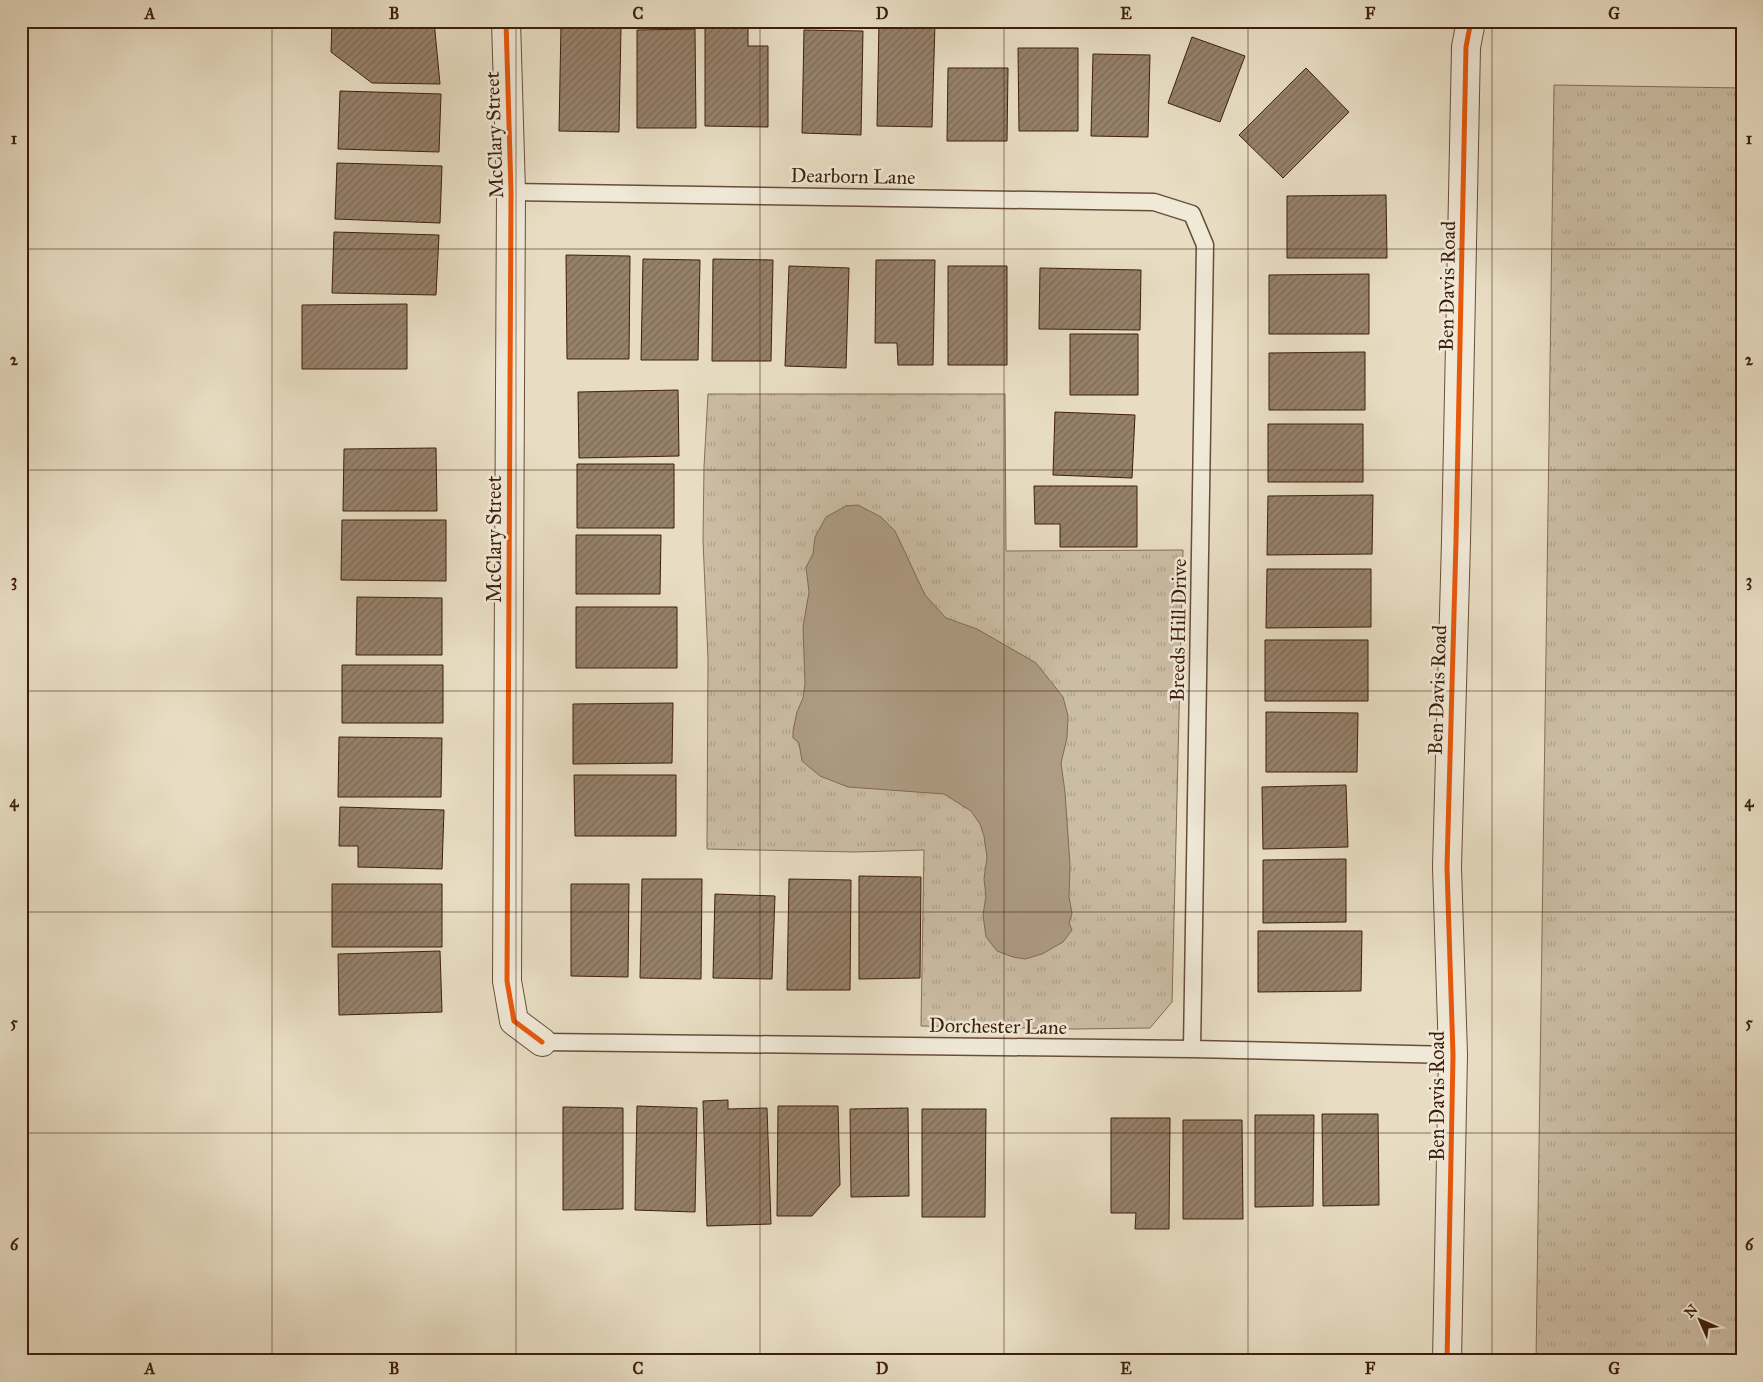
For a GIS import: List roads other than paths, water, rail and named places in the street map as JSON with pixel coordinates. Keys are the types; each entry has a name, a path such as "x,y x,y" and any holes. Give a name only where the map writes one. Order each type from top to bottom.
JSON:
{"street":[{"name":"McClary Street","path":"506,21 511,192 507,981 514,1021 542,1042"},
{"name":"Ben Davis Road","path":"1448,1361 1453,1055 1447,867 1457,531 1466,47 1471,21"}],"lane":[{"name":"Dearborn Lane","path":"511,192 1154,202 1192,214"},
{"name":"Breeds Hill Drive","path":"1192,214 1205,246 1192,1049"},
{"name":"Dorchester Lane","path":"542,1042 1192,1049 1453,1055"}]}
